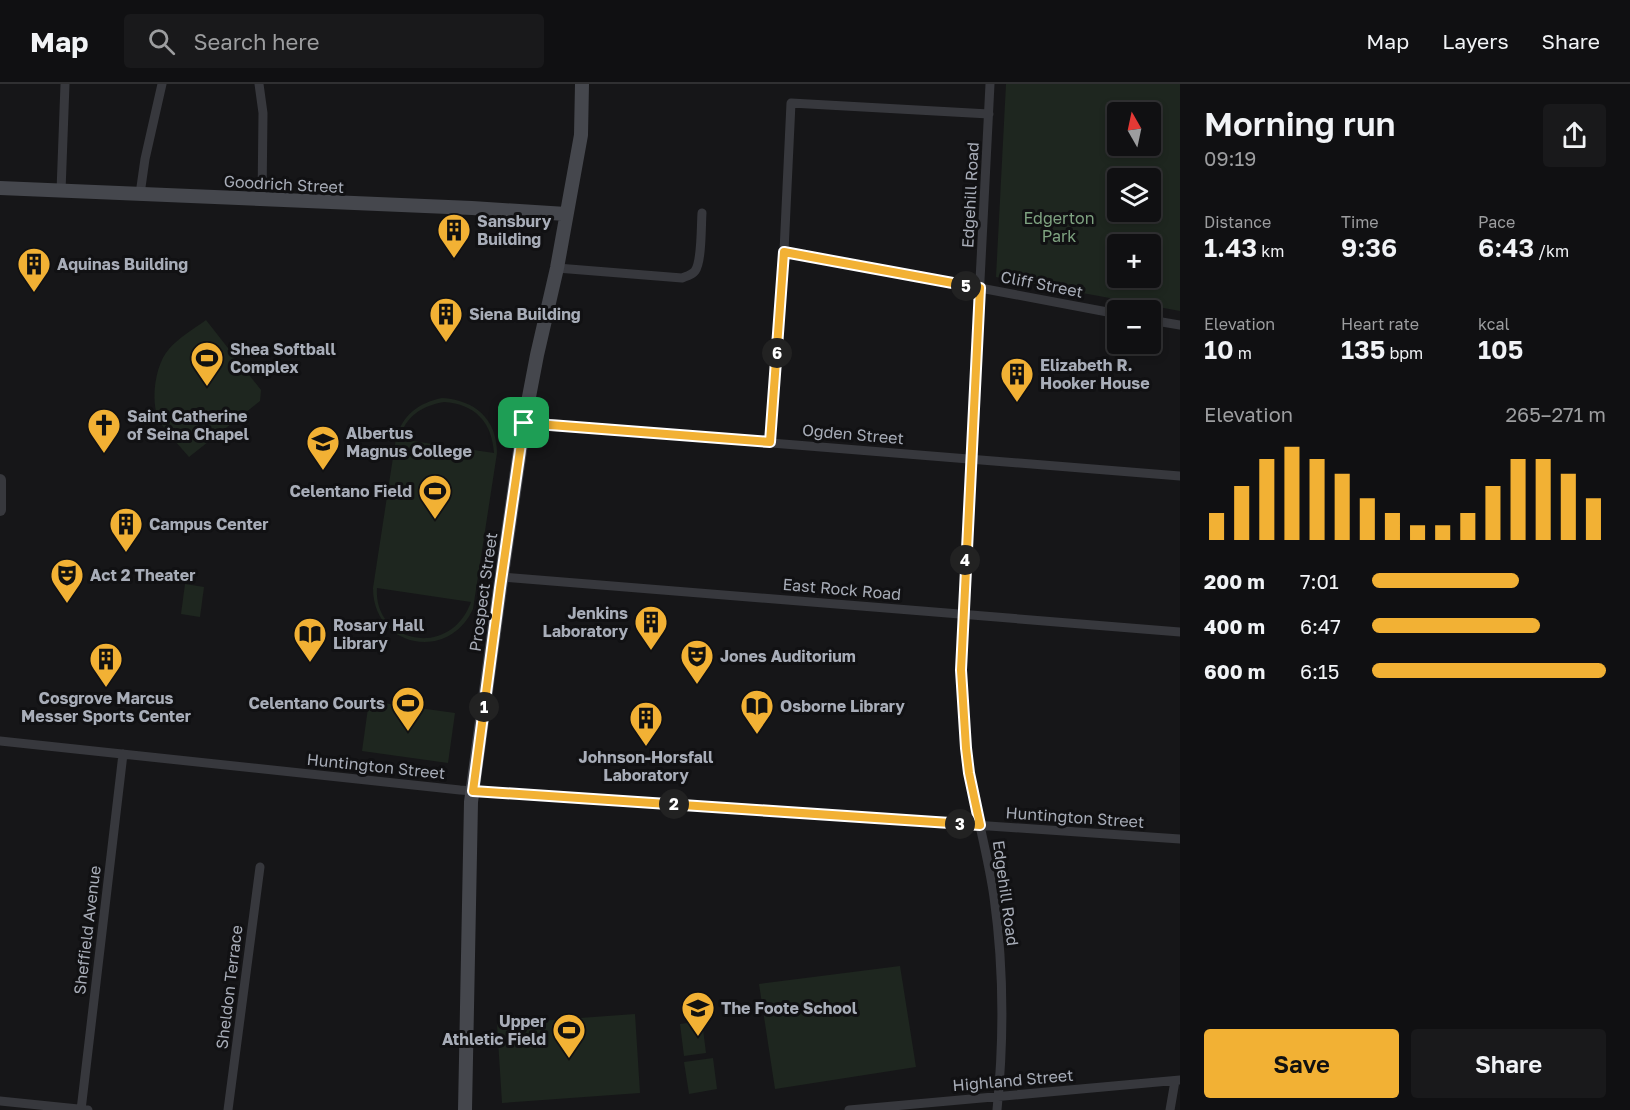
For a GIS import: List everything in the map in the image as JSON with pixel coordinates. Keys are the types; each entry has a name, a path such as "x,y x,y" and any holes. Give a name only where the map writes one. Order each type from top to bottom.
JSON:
{"main road":[{"name":"Prospect Street","path":"465,1110 470,832 473,791 524,423 557,268 581,135 582,84"},
{"name":"Goodrich Street","path":"0,188 566,214"}],"street":[{"path":"61,191 65,84"},
{"path":"140,195 145,159 162,84"},
{"path":"259,84 263,113 262,200"},
{"name":"Edgehill Road","path":"990,84 961,670 969,773 994,896 1001,960 1002,1041 998,1110"},
{"path":"770,442 784,252 791,103 989,114"},
{"path":"557,268 682,278 693,273 697,267 702,213"},
{"name":"Cliff Street","path":"784,252 1107,312"},
{"path":"1161,322 1180,325"},
{"name":"Ogden Street","path":"524,423 1180,476"},
{"path":"0,480 0,510"},
{"name":"East Rock Road","path":"502,577 1180,632"},
{"name":"Huntington Street","path":"0,741 473,791 1180,839"},
{"name":"Sheffield Avenue","path":"81,1110 123,754"},
{"name":"Sheldon Terrace","path":"228,1110 260,867"},
{"path":"1170,1110 1177,1081"},
{"name":"Highland Street","path":"849,1110 1177,1081"},
{"path":"0,1101 88,1110"}],"green space":[{"name":"Edgerton Park","path":"1006,84 1180,84 1180,311 1161,307 1161,300 1120,300 996,277"},
{"name":"Shea Softball Complex","path":"206,320 261,390 260,401 189,457 159,420 155,403 155,383 160,364 169,349"},
{"name":"Celentano Field","path":"442,398 454,400 474,407 488,421 493,430 497,453 473,609 462,626 447,637 430,642 414,641 398,635 385,624 376,608 373,588 396,438 407,417 419,407","holes":["444,402 465,406 480,417 490,432 494,453 399,439 406,424 416,413 428,406","377,588 471,602 461,620 447,632 431,638 415,637 399,632 387,622 379,607"]},
{"path":"185,584 204,587 200,617 181,614"},
{"name":"Celentano Courts","path":"369,701 455,713 448,763 362,751"},
{"path":"900,966 916,1067 775,1089 759,984"},
{"name":"Upper Athletic Field","path":"635,1014 640,1093 502,1103 497,1024"},
{"path":"702,1021 706,1053 684,1056 680,1024"},
{"path":"713,1058 717,1089 689,1094 684,1062"}],"place":[{"name":"Sansbury Building","path":"454,259"},
{"name":"Aquinas Building","path":"34,293"},
{"name":"Siena Building","path":"446,343"},
{"name":"Shea Softball Complex","path":"207,387"},
{"name":"Elizabeth R. Hooker House","path":"1017,403"},
{"name":"Saint Catherine of Seina Chapel","path":"104,454"},
{"name":"Albertus Magnus College","path":"323,471"},
{"name":"Celentano Field","path":"435,520"},
{"name":"Campus Center","path":"126,553"},
{"name":"Act 2 Theater","path":"67,604"},
{"name":"Jenkins Laboratory","path":"651,651"},
{"name":"Rosary Hall Library","path":"310,663"},
{"name":"Jones Auditorium","path":"697,685"},
{"name":"Cosgrove Marcus Messer Sports Center","path":"106,688"},
{"name":"Celentano Courts","path":"408,732"},
{"name":"Osborne Library","path":"757,735"},
{"name":"Johnson-Horsfall Laboratory","path":"646,747"},
{"name":"The Foote School","path":"698,1037"},
{"name":"Upper Athletic Field","path":"569,1059"}],"route":[{"path":"784,252 980,288 961,670 969,773 980,825 473,791 524,423 770,442 784,252"}]}
